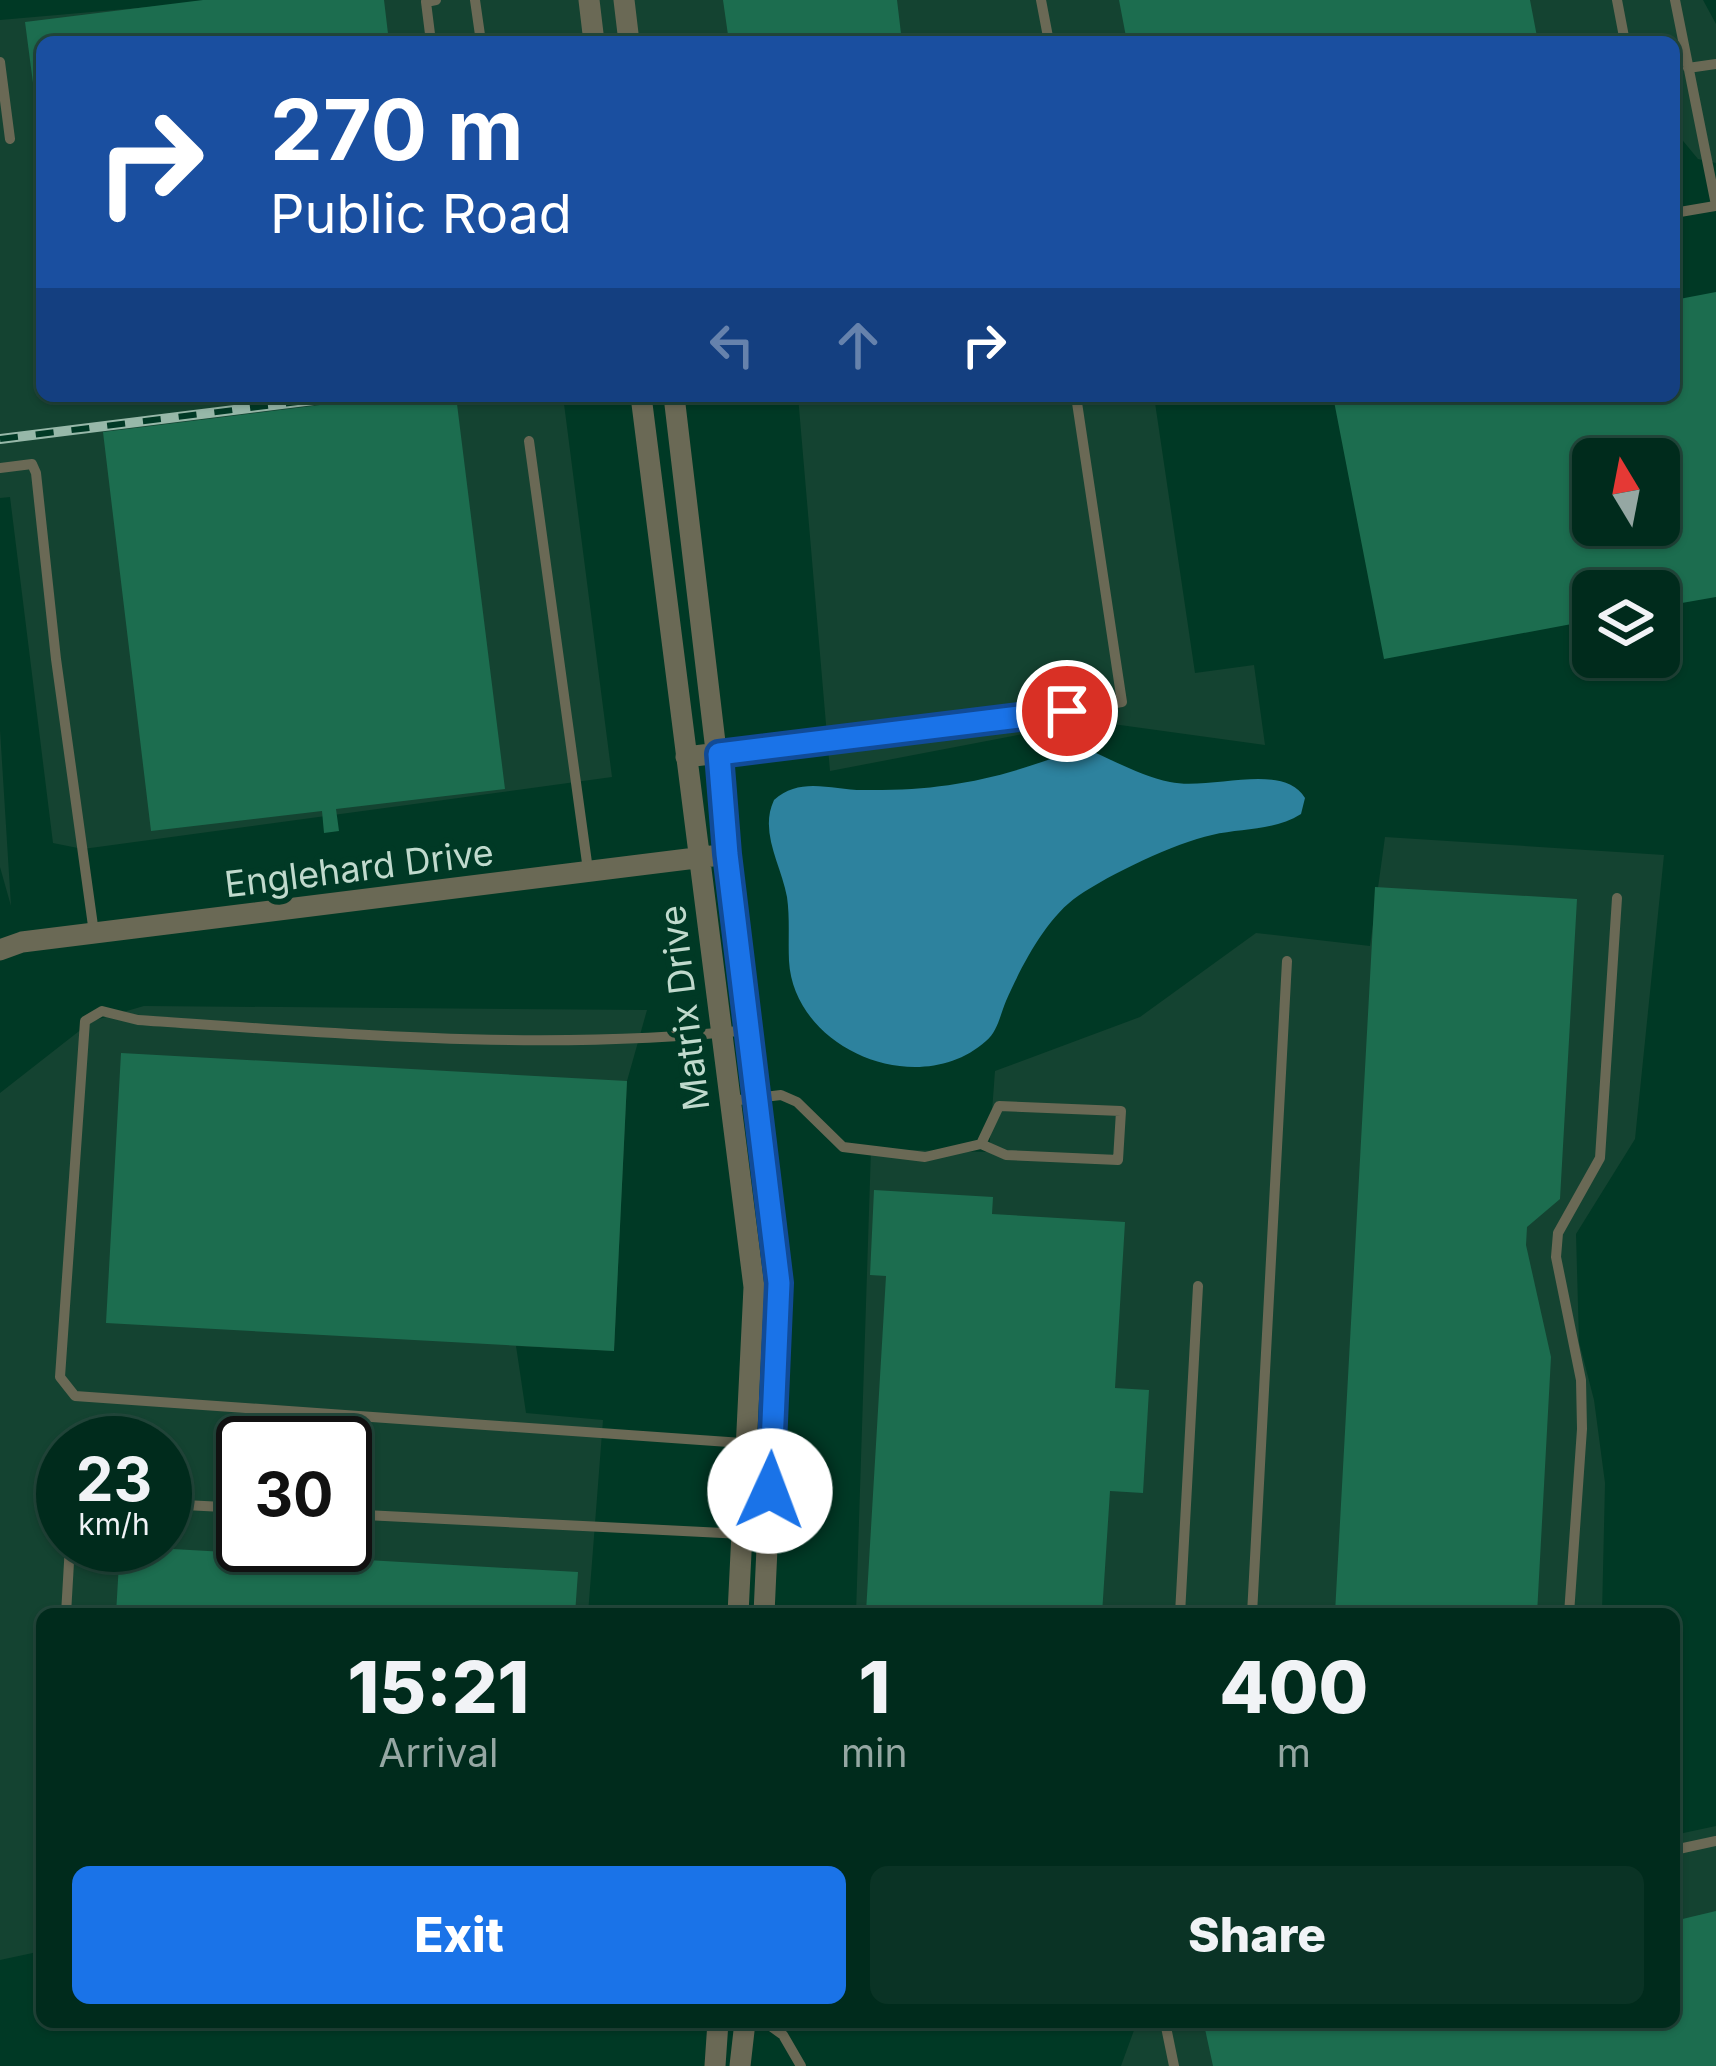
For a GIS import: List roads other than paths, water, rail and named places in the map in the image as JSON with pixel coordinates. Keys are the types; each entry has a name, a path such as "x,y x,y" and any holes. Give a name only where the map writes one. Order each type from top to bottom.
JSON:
{"street":[{"path":"590,0 593,36"},
{"path":"624,0 627,36"},
{"name":"Matrix Drive","path":"642,402 754,1288 738,1608"},
{"name":"Matrix Drive","path":"675,402 779,1283 764,1608"},
{"path":"686,757 1067,711"},
{"name":"Englehard Drive","path":"0,950 22,942 727,854"},
{"path":"716,2066 718,2028"},
{"path":"740,2066 744,2028"}],"lane":[{"path":"430,36 426,2 436,0"},
{"path":"475,0 480,36"},
{"path":"1041,0 1048,36"},
{"path":"1617,0 1624,36"},
{"path":"1675,0 1716,206 1680,212"},
{"path":"0,62 10,139"},
{"path":"1688,68 1714,65 1716,79"},
{"path":"1067,711 1122,702 1077,402"},
{"path":"529,441 589,873"},
{"path":"0,468 32,464 36,473 94,933"},
{"path":"1569,1608 1582,1380 1556,1257 1558,1233 1600,1158 1617,898"},
{"path":"1252,1608 1287,962"},
{"path":"748,1030 562,1042 464,1040 138,1020 102,1011 85,1021 60,1377 76,1396 770,1445"},
{"path":"728,1101 781,1095 797,1102 843,1147 925,1157 981,1144 1006,1155 1118,1160 1121,1111 1000,1106 981,1144"},
{"path":"1180,1608 1198,1286"},
{"path":"372,1515 770,1537"},
{"path":"66,1608 68,1572"},
{"path":"1680,1849 1716,1841"},
{"path":"773,2028 783,2035 801,2066"},
{"path":"1166,2028 1174,2066"}],"water":[{"path":"1082,747 1170,782 1280,781 1305,798 1301,814 1180,845 1078,896 1036,943 990,1037 959,1058 928,1066 896,1066 864,1057 836,1041 812,1019 796,992 789,961 787,897 770,836 774,800 805,786 863,790 949,785 1027,767"}],"railway":[{"path":"0,439 298,402"}]}
